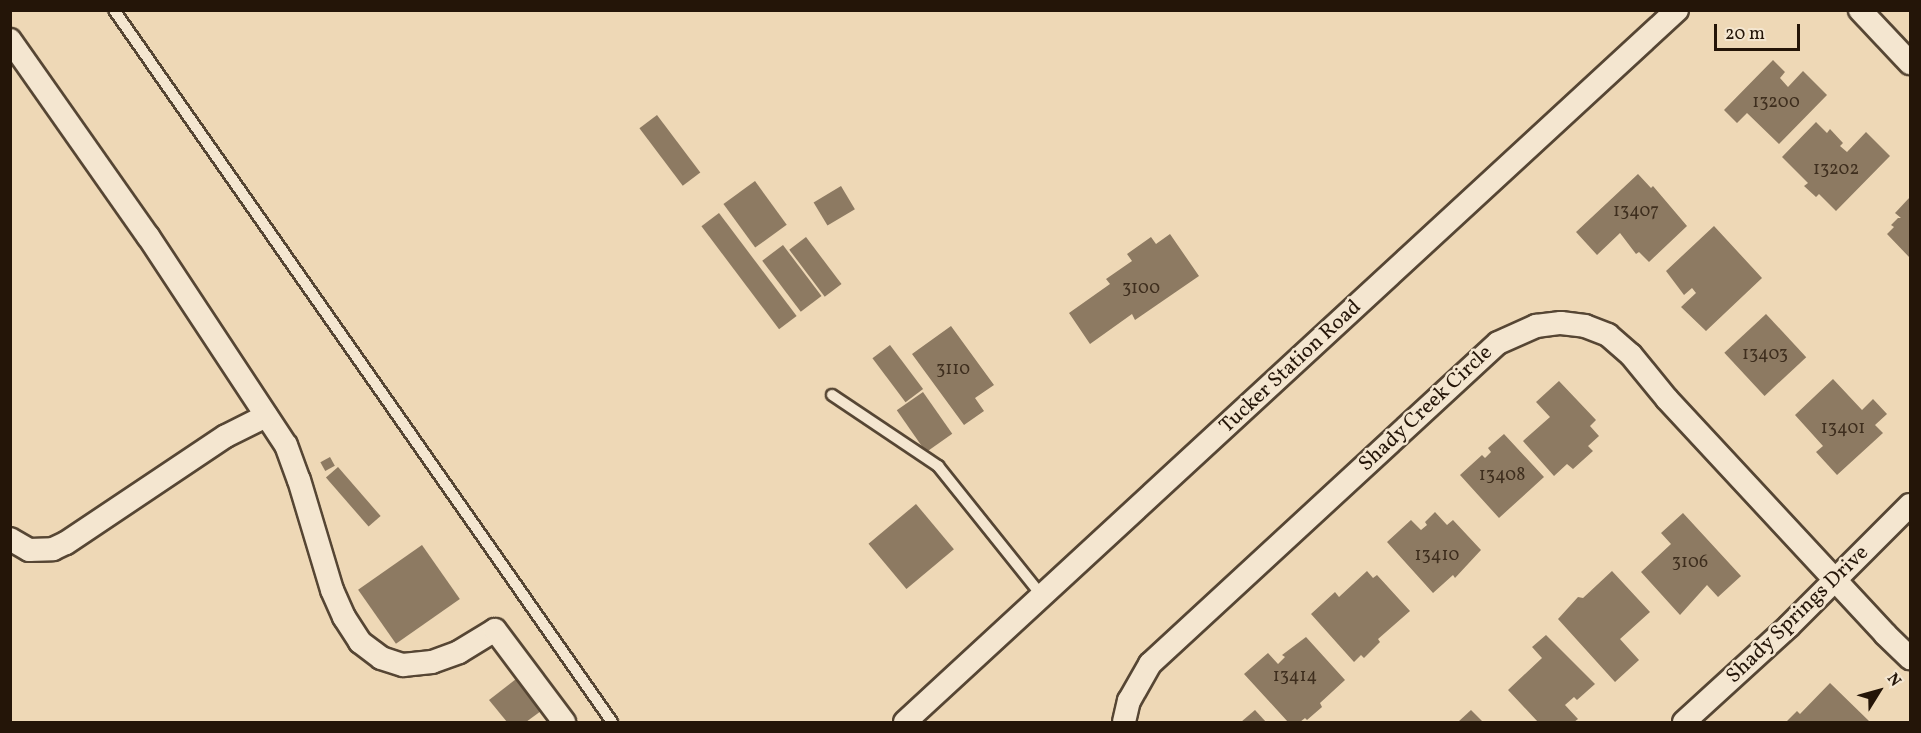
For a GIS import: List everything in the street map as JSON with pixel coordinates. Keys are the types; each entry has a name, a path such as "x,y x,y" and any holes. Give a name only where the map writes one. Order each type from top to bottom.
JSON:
{"street":[{"name":"Tucker Station Road","path":"904,723 1677,10"},
{"path":"1860,10 1911,63"},
{"path":"10,40 148,236 286,445 299,480 332,590 344,617 360,642 381,657 403,665 432,662 459,652 495,630 564,723"},
{"name":"Shady Creek Circle","path":"1124,723 1129,702 1149,664 1498,343 1536,326 1561,322 1585,326 1608,335 1631,355 1667,399 1885,634 1911,658"},
{"path":"10,539 29,550 53,549 66,543 226,436 266,416"},
{"name":"Shady Springs Drive","path":"1684,723 1911,505"}],"lane":[{"path":"114,10 612,723"},
{"path":"832,395 938,466 1042,596"}],"building":[{"path":"1773,60 1785,72 1780,78 1788,87 1803,71 1827,95 1779,144 1747,113 1737,123 1724,110"},
{"path":"657,115 700,173 683,186 639,128"},
{"path":"1816,122 1827,133 1830,129 1843,143 1840,146 1847,152 1866,132 1890,156 1836,211 1819,194 1816,197 1804,186 1808,183 1782,157"},
{"path":"1638,174 1651,188 1653,186 1687,226 1649,262 1639,252 1636,254 1620,233 1597,255 1576,232"},
{"path":"755,181 787,225 755,248 723,204"},
{"path":"841,186 855,209 827,226 814,202"},
{"path":"1910,197 1910,258 1887,234 1894,227 1891,225 1901,218 1895,213"},
{"path":"719,213 797,316 779,329 701,226"},
{"path":"1714,226 1762,278 1706,331 1681,307 1696,293 1692,288 1684,295 1666,271"},
{"path":"1170,234 1199,276 1135,320 1132,314 1090,344 1069,313 1110,284 1106,279 1132,261 1127,254 1151,237 1156,244"},
{"path":"806,237 842,284 825,297 789,250"},
{"path":"783,245 822,296 801,312 762,261"},
{"path":"1766,314 1806,357 1765,396 1724,353"},
{"path":"951,326 994,385 975,398 984,411 964,425 912,354"},
{"path":"890,345 923,389 906,402 872,358"},
{"path":"1833,379 1862,410 1873,399 1887,414 1875,425 1883,433 1837,475 1816,452 1823,446 1795,415"},
{"path":"1559,381 1596,420 1590,426 1599,436 1588,446 1593,451 1573,469 1567,464 1554,476 1523,441 1550,417 1536,402"},
{"path":"923,392 952,434 926,452 897,410"},
{"path":"1504,434 1544,477 1499,518 1460,475 1482,455 1485,458 1491,452 1488,448"},
{"path":"330,457 335,466 325,471 320,462"},
{"path":"338,467 381,516 369,527 326,477"},
{"path":"916,504 954,549 906,589 869,544"},
{"path":"1435,512 1447,525 1453,520 1481,550 1455,578 1453,575 1433,593 1387,542 1411,520 1421,530"},
{"path":"1683,513 1741,576 1718,597 1707,585 1680,615 1641,572 1671,544 1661,533"},
{"path":"422,545 460,599 396,644 358,590"},
{"path":"1367,571 1373,578 1377,575 1410,611 1378,639 1380,642 1364,658 1361,655 1354,662 1311,614 1335,592 1339,597"},
{"path":"1612,571 1650,612 1620,639 1639,660 1615,682 1558,619 1578,597 1583,598"},
{"path":"1546,635 1595,684 1577,700 1574,697 1565,705 1578,719 1574,722 1538,722 1508,690 1542,658 1532,647"},
{"path":"1306,637 1345,680 1320,703 1322,707 1307,720 1305,718 1300,722 1288,722 1244,674 1268,653 1278,664 1285,657 1282,655"},
{"path":"516,679 541,711 526,722 507,722 489,700"},
{"path":"1830,683 1870,722 1786,722 1797,711 1800,714"},
{"path":"1255,710 1266,722 1241,722"},
{"path":"1471,710 1483,722 1458,722"}]}
